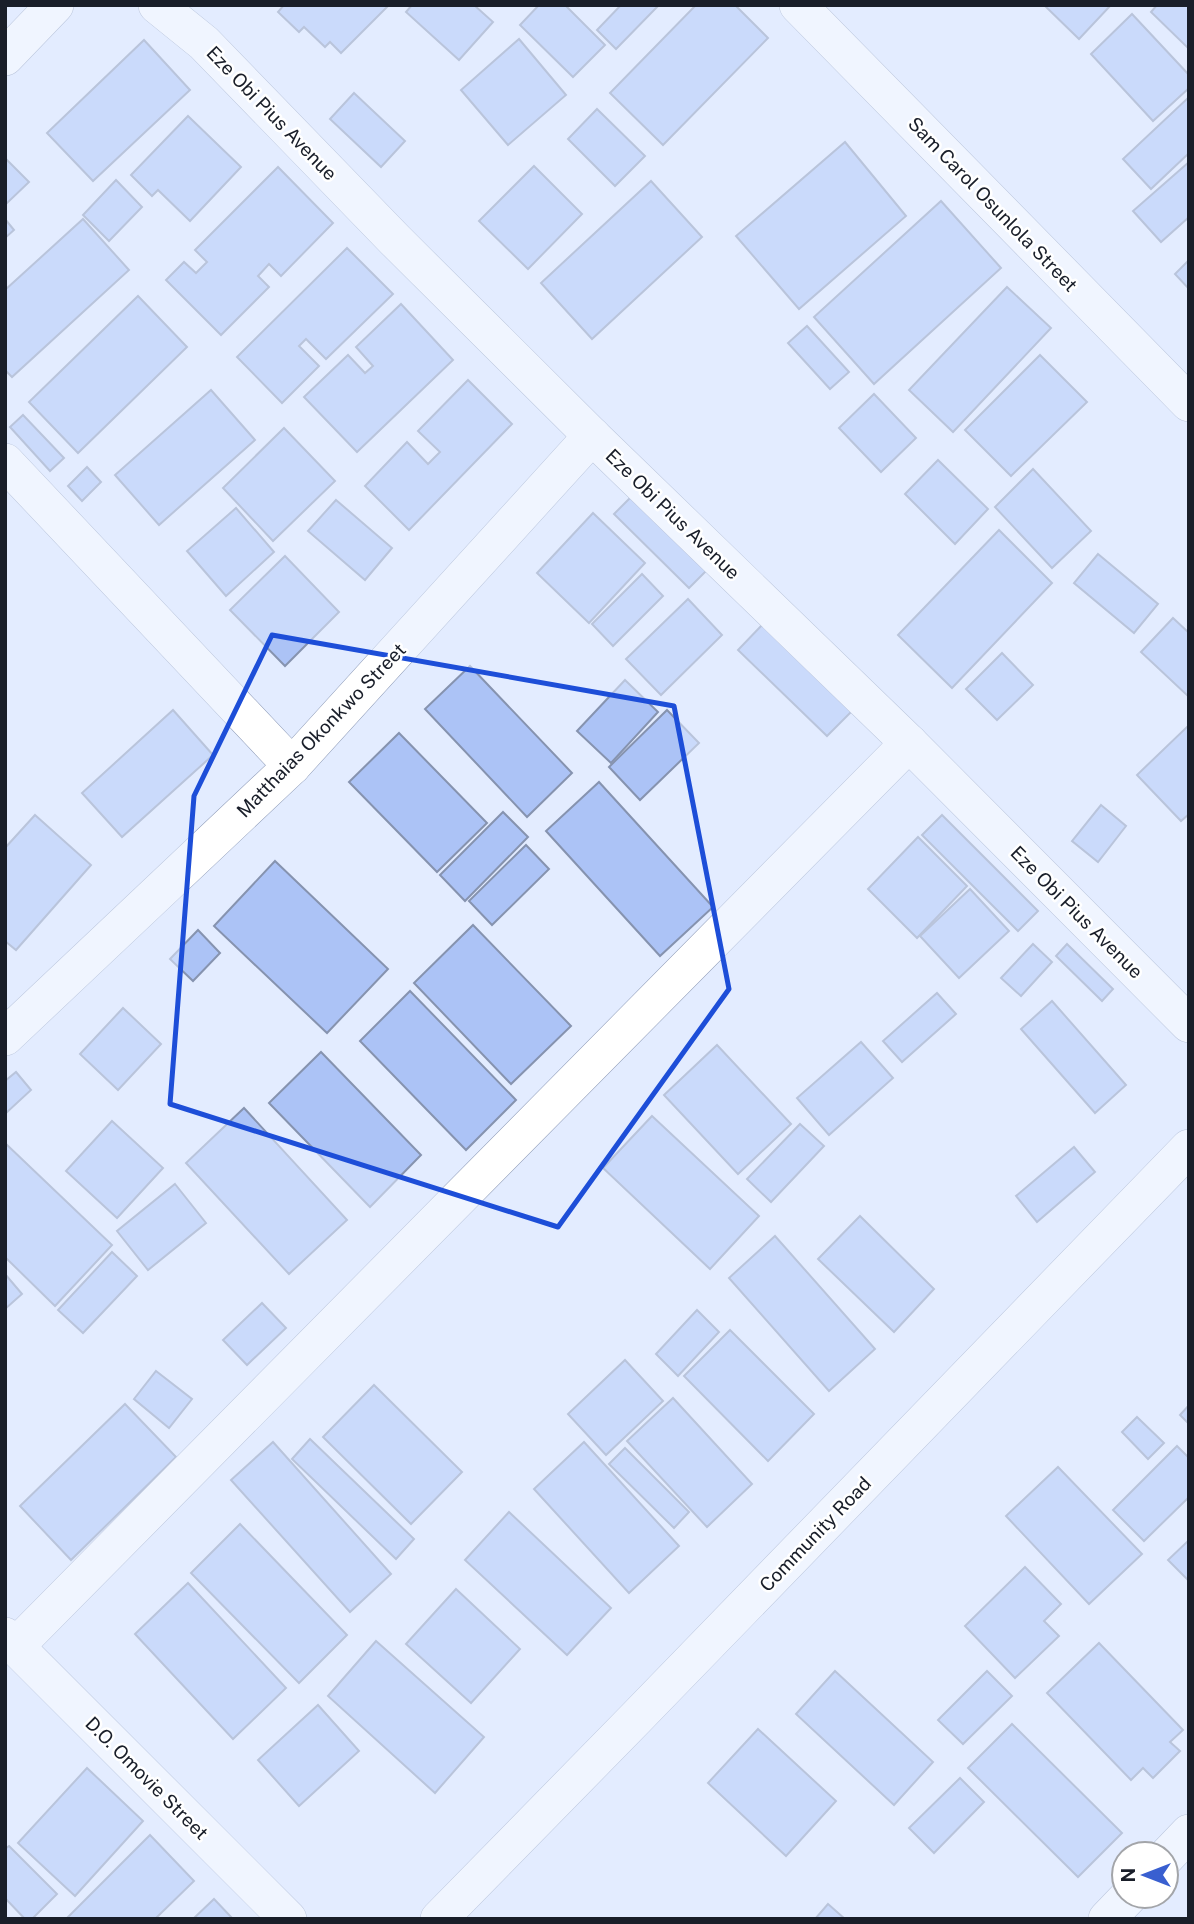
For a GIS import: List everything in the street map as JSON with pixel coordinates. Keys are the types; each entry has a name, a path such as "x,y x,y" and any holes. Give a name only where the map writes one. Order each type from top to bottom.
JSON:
{"street":[{"path":"5,57 55,5"},
{"name":"Eze Obi Pius Avenue","path":"157,5 204,43 405,250 592,436 909,743 1189,1024"},
{"name":"Sam Carol Osunlola Street","path":"798,5 1189,403"},
{"name":"Matthaias Okonkwo Street","path":"5,1037 292,766 592,436"},
{"path":"5,462 292,766"},
{"path":"10,1641 909,743"},
{"name":"Community Road","path":"439,1919 1189,1148"},
{"name":"D.O. Omovie Street","path":"10,1641 288,1919"}],"highlighted area":[{"path":"272,635 674,706 729,989 558,1227 170,1104 194,796"}],"building":[{"path":"284,5 389,5 341,53 330,42 325,47 304,27 299,32 278,12"},
{"path":"412,5 474,5 493,22 459,60 406,12"},
{"path":"539,5 565,5 605,45 573,77 520,25"},
{"path":"621,5 659,5 616,49 597,30"},
{"path":"696,5 735,5 768,38 663,145 610,93"},
{"path":"1044,5 1111,5 1079,39"},
{"path":"1157,5 1189,5 1189,49 1151,12"},
{"path":"1132,14 1189,75 1189,88 1153,121 1091,54"},
{"path":"519,39 566,95 508,145 461,90"},
{"path":"144,40 190,90 93,181 47,133"},
{"path":"354,93 405,141 381,167 330,119"},
{"path":"1189,97 1189,153 1151,189 1123,159"},
{"path":"597,109 645,156 615,186 568,139"},
{"path":"188,116 241,167 190,221 158,190 152,196 131,175"},
{"path":"845,142 906,216 799,309 736,236"},
{"path":"5,158 29,182 5,205"},
{"path":"1189,162 1189,217 1161,242 1133,211"},
{"path":"534,166 582,214 528,269 479,221"},
{"path":"278,167 333,223 281,276 269,264 258,276 269,287 221,335 166,280 184,262 196,273 207,262 195,250"},
{"path":"116,180 142,207 109,241 83,215"},
{"path":"651,181 702,237 592,339 541,283"},
{"path":"941,201 1001,268 874,384 814,317"},
{"path":"5,219 14,230 5,238"},
{"path":"83,219 129,270 12,377 5,370 5,290"},
{"path":"347,248 393,294 326,359 306,339 299,346 319,366 282,403 237,357"},
{"path":"1189,260 1189,289 1175,274"},
{"path":"1007,287 1051,328 953,432 909,390"},
{"path":"138,296 187,347 78,453 29,402"},
{"path":"401,304 453,360 357,452 304,397 348,355 365,373 373,366 356,347"},
{"path":"807,326 849,372 830,389 788,343"},
{"path":"1040,355 1087,402 1011,476 965,430"},
{"path":"468,380 512,424 409,530 365,486 407,442 428,464 440,452 418,431"},
{"path":"211,390 255,440 159,525 115,475"},
{"path":"874,394 916,438 881,472 839,428"},
{"path":"23,415 64,458 50,471 10,427"},
{"path":"284,428 335,481 273,541 223,488"},
{"path":"938,460 988,509 955,544 905,494"},
{"path":"87,467 101,482 82,501 68,486"},
{"path":"1033,469 1091,531 1052,568 995,507"},
{"path":"632,496 707,570 689,588 614,514"},
{"path":"336,500 392,548 365,580 308,531"},
{"path":"236,508 274,552 226,596 187,551"},
{"path":"593,513 645,563 589,623 537,573"},
{"path":"999,530 1052,583 952,688 898,635"},
{"path":"1098,554 1158,604 1134,633 1074,583"},
{"path":"285,556 339,612 285,666 230,610"},
{"path":"642,574 663,596 613,646 592,624"},
{"path":"688,599 722,635 661,695 626,659"},
{"path":"1173,618 1189,633 1189,697 1141,652"},
{"path":"763,624 852,711 827,736 738,650"},
{"path":"1002,653 1033,685 997,720 966,689"},
{"path":"470,666 572,773 527,817 425,709"},
{"path":"625,680 658,712 611,763 577,731"},
{"path":"173,710 213,755 122,837 82,793"},
{"path":"667,710 699,743 640,800 609,767"},
{"path":"1189,725 1189,814 1181,821 1137,775"},
{"path":"399,733 487,823 437,872 349,782"},
{"path":"599,782 713,907 660,956 546,831"},
{"path":"1101,805 1126,826 1098,862 1072,841"},
{"path":"503,812 528,837 465,901 440,875"},
{"path":"35,815 91,865 16,950 5,941 5,848"},
{"path":"942,815 1038,911 1018,931 922,835"},
{"path":"918,837 967,886 917,938 868,889"},
{"path":"526,845 549,869 492,925 469,901"},
{"path":"275,861 388,969 327,1033 214,926"},
{"path":"970,889 1009,931 959,978 920,936"},
{"path":"473,925 571,1026 511,1084 414,983"},
{"path":"198,930 220,953 193,981 170,959"},
{"path":"1033,944 1052,962 1021,996 1001,978"},
{"path":"1067,944 1113,989 1102,1001 1056,956"},
{"path":"410,991 516,1100 466,1150 360,1041"},
{"path":"937,993 956,1014 902,1062 883,1041"},
{"path":"1052,1001 1126,1085 1095,1113 1021,1029"},
{"path":"123,1008 161,1044 118,1090 80,1054"},
{"path":"861,1042 893,1078 829,1135 797,1098"},
{"path":"717,1045 791,1124 738,1174 664,1095"},
{"path":"321,1052 421,1155 370,1207 269,1103"},
{"path":"16,1072 31,1090 5,1114 5,1081"},
{"path":"244,1108 347,1220 289,1274 186,1163"},
{"path":"652,1116 759,1216 710,1269 603,1168"},
{"path":"112,1121 163,1168 117,1218 66,1171"},
{"path":"800,1124 824,1146 771,1202 747,1179"},
{"path":"5,1143 112,1245 55,1306 5,1257"},
{"path":"1074,1147 1095,1172 1037,1222 1016,1196"},
{"path":"175,1184 206,1223 148,1270 117,1231"},
{"path":"860,1216 934,1289 894,1332 818,1259"},
{"path":"775,1236 875,1349 829,1391 729,1278"},
{"path":"112,1252 137,1276 83,1333 58,1310"},
{"path":"5,1274 22,1294 5,1309"},
{"path":"262,1303 286,1328 247,1365 223,1340"},
{"path":"697,1310 719,1332 678,1376 656,1354"},
{"path":"730,1330 814,1414 768,1461 684,1376"},
{"path":"625,1360 663,1401 606,1455 568,1414"},
{"path":"156,1371 192,1399 169,1428 134,1399"},
{"path":"374,1385 462,1472 411,1524 323,1437"},
{"path":"673,1398 752,1484 707,1527 627,1441"},
{"path":"125,1404 176,1457 71,1560 20,1506"},
{"path":"1189,1405 1189,1424 1180,1415"},
{"path":"1137,1417 1164,1443 1148,1459 1122,1432"},
{"path":"310,1439 414,1539 396,1559 292,1459"},
{"path":"273,1442 391,1574 350,1612 231,1480"},
{"path":"584,1442 679,1546 629,1593 534,1489"},
{"path":"1177,1446 1189,1458 1189,1497 1144,1541 1113,1510"},
{"path":"625,1448 689,1512 674,1528 609,1464"},
{"path":"1058,1467 1142,1554 1089,1604 1006,1516"},
{"path":"509,1512 611,1608 567,1655 465,1560"},
{"path":"240,1524 347,1635 299,1683 191,1573"},
{"path":"1189,1540 1189,1581 1168,1560"},
{"path":"1025,1567 1061,1604 1044,1621 1059,1636 1015,1678 965,1626"},
{"path":"188,1583 286,1688 233,1739 135,1634"},
{"path":"456,1589 520,1649 471,1703 406,1644"},
{"path":"376,1641 484,1737 435,1793 328,1696"},
{"path":"1099,1643 1183,1730 1170,1742 1180,1751 1153,1778 1143,1768 1131,1780 1047,1693"},
{"path":"835,1671 933,1762 894,1805 796,1714"},
{"path":"987,1671 1012,1696 963,1744 938,1720"},
{"path":"318,1705 359,1751 299,1806 258,1760"},
{"path":"1012,1724 1122,1833 1115,1840 1110,1840 1110,1845 1078,1877 968,1768"},
{"path":"758,1729 836,1801 786,1856 708,1783"},
{"path":"87,1768 143,1821 75,1896 18,1843"},
{"path":"960,1778 984,1802 934,1853 909,1828"},
{"path":"150,1835 194,1881 155,1919 66,1919"},
{"path":"9,1846 57,1894 32,1919 25,1919 5,1898 5,1849"},
{"path":"214,1899 233,1919 193,1919"},
{"path":"828,1904 845,1919 815,1919"}]}
